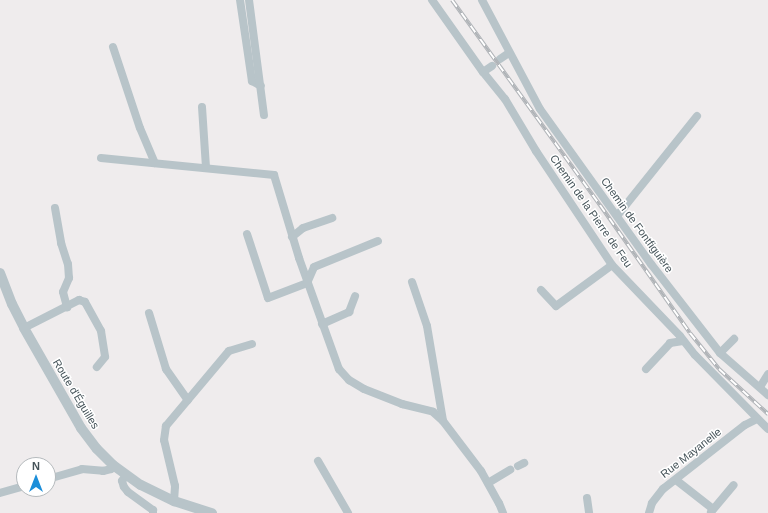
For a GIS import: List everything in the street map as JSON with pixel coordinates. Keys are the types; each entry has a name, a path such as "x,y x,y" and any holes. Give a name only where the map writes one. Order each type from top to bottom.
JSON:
{"street":[{"path":"240,0 252,81 261,86"},
{"path":"249,0 264,115"},
{"name":"Chemin de la Pierre de Feu","path":"432,0 483,72 505,99 540,157 612,266 768,429"},
{"path":"482,0 509,53 500,59"},
{"path":"113,47 140,128 155,163"},
{"name":"Chemin de Fontfiguière","path":"509,53 540,109 651,264 720,353 768,395"},
{"path":"483,72 492,66"},
{"path":"202,107 206,168"},
{"path":"617,216 697,116"},
{"path":"101,158 217,170 274,174 307,283 339,369 349,380 364,389 389,399 433,412 443,421 482,471 503,513"},
{"path":"55,208 60,243 68,264 69,278 63,292 66,306"},
{"path":"292,237 303,228 332,218"},
{"path":"248,234 268,298 307,283 314,267 378,241"},
{"path":"541,290 556,306 612,266"},
{"name":"Route d'Éguilles","path":"0,273 12,304 24,328 81,428 97,449 113,465 147,488 174,501 212,513"},
{"path":"412,282 427,326 443,421"},
{"path":"322,324 349,312 355,296"},
{"path":"24,328 79,300 85,302 101,331 105,357 97,367"},
{"path":"149,313 166,368 188,400"},
{"path":"720,353 734,339"},
{"path":"646,369 670,343 683,341"},
{"path":"174,501 175,486 164,440 166,426 229,351 252,344"},
{"path":"760,388 768,374"},
{"name":"Rue Mayanelle","path":"649,513 652,503 663,489 745,425 757,419"},
{"path":"318,461 348,513"},
{"path":"56,477 82,469 103,471 111,469 113,465"},
{"path":"488,483 510,470"},
{"path":"126,475 122,481 128,492 153,510 153,513"},
{"path":"676,480 712,511 734,485"},
{"path":"0,493 16,488"},
{"path":"587,498 589,513"}],"railway":[{"path":"452,0 600,205 690,333 719,369 768,414"}]}
